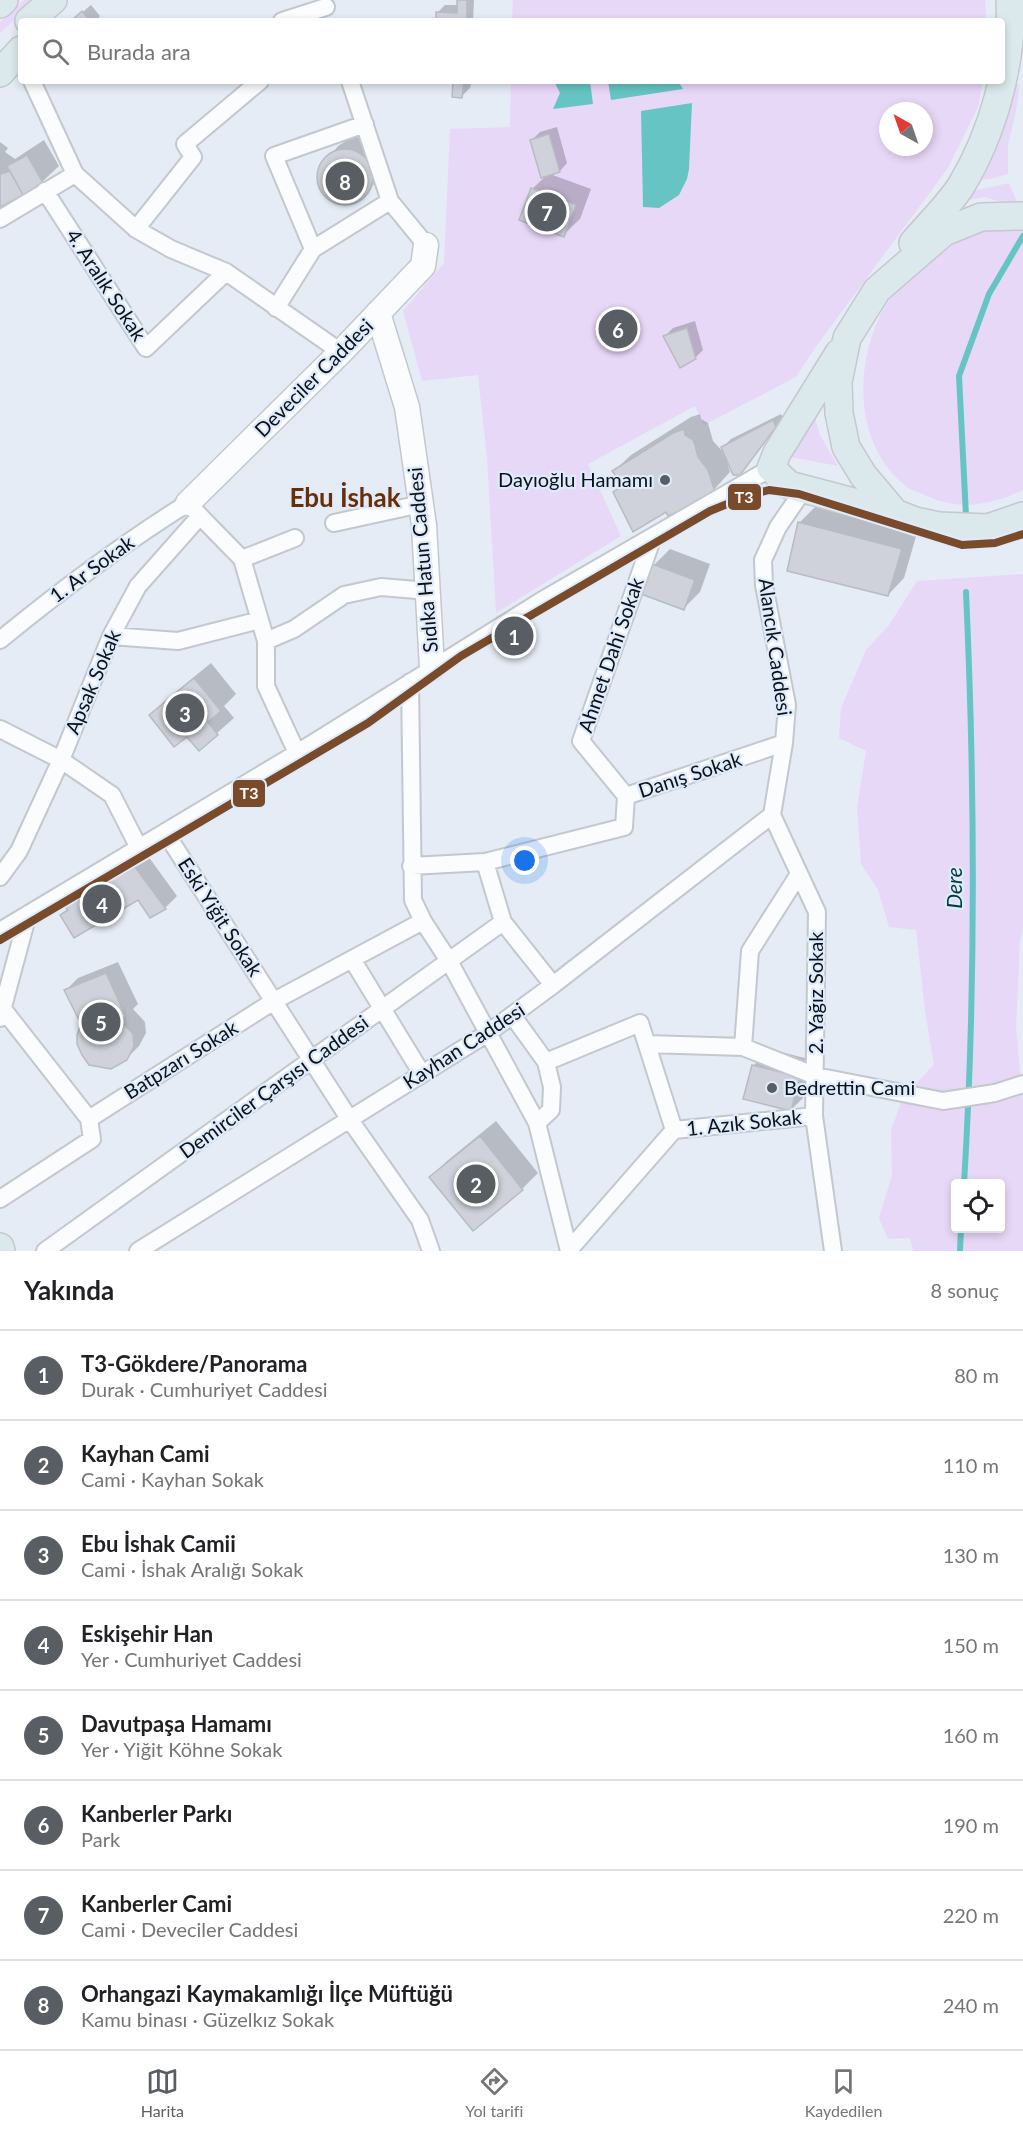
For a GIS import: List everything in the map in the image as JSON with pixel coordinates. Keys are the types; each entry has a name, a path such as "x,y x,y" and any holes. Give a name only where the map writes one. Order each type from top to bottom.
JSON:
{"main road":[{"path":"0,4 4,0"},
{"path":"32,18 53,0"},
{"path":"49,18 65,0"},
{"path":"1005,60 1011,15 1010,0"},
{"path":"0,47 18,31"},
{"path":"0,73 18,53"},
{"path":"1002,84 984,140 960,187 899,259 877,290 777,453 771,468 789,484 895,513 915,521 939,526 1012,531 1023,537"},
{"path":"877,290 944,232 981,218 1023,216"},
{"name":"Deveciler Caddesi","path":"194,509 423,266 426,245"},
{"name":"Sıdıka Hatun Caddesi","path":"378,313 407,407 421,504 432,668"},
{"path":"848,338 838,382 839,413 846,447 863,475 895,513"},
{"path":"988,528 1023,516"}],"street":[{"path":"293,18 327,9"},
{"path":"33,84 75,174 136,229 171,249 226,272 341,352"},
{"path":"136,229 193,157 185,144 256,84"},
{"path":"351,84 390,201 426,245"},
{"path":"313,249 274,156 364,124"},
{"path":"0,219 75,174"},
{"name":"4. Aralık Sokak","path":"45,191 146,348 226,272"},
{"path":"276,308 313,249 390,201"},
{"path":"0,931 297,753 541,601 771,468"},
{"name":"Alancık Caddesi","path":"772,815 784,743 787,705 764,585 763,560 778,527 804,489"},
{"path":"334,523 421,504"},
{"path":"194,509 242,559 266,640 266,687 297,753"},
{"name":"Apsak Sokak","path":"0,878 19,851 61,760 111,636 138,586 194,509"},
{"name":"1. Ar Sokak","path":"0,640 43,605 153,525 194,509"},
{"name":"Ahmet Dahi Sokak","path":"626,796 581,741 652,537"},
{"path":"242,559 295,538"},
{"path":"266,640 294,629 344,596 381,586 428,591"},
{"path":"111,636 178,641 260,621"},
{"path":"410,682 413,900 537,1123 567,1251"},
{"path":"0,729 61,760 112,795 139,848"},
{"name":"Danış Sokak","path":"411,866 485,862 624,826 626,796 784,743"},
{"name":"2. Yağız Sokak","path":"772,815 817,912 814,1116 833,1251"},
{"name":"Kayhan Caddesi","path":"138,1251 488,1033 554,985 772,815"},
{"name":"Eski Yiğit Sokak","path":"165,832 350,1120 420,1220 431,1251"},
{"path":"485,862 503,922 554,985"},
{"path":"742,1047 750,951 799,874"},
{"path":"0,1199 92,1139 88,1119 1,1014 28,914"},
{"name":"Batpzarı Sokak","path":"88,1119 274,1001 423,921"},
{"name":"Demirciler Çarşısı Caddesi","path":"45,1251 503,922"},
{"path":"352,959 422,1074"},
{"path":"512,1015 546,1062 552,1087 551,1110 537,1123"},
{"path":"546,1062 640,1023 674,1130 567,1251"},
{"path":"648,1044 742,1047 816,1076 943,1101 995,1093 1023,1084"},
{"name":"1. Azık Sokak","path":"674,1130 814,1116"}],"shaded area":[{"path":"24,0 37,0 0,33 0,22"},
{"path":"513,0 985,0 986,18 512,18"},
{"path":"511,84 982,84 978,107 948,168 796,377 704,425 695,406 588,464 621,536 496,613 487,458 478,375 422,381 403,311 444,263 450,129 510,127"},
{"path":"1012,84 1020,84 1008,145 1008,174 978,180"},
{"path":"1009,183 1017,202 1009,204 984,197 964,201 968,192"},
{"path":"993,228 1023,228 1023,490 987,502 963,505 939,501 911,489 887,467 874,444 866,419 863,392 865,365 871,338 881,313 895,291 913,270 948,244"},
{"path":"815,418 820,435 838,466 791,457"},
{"path":"1023,574 1023,926 1020,943 1016,1027 1023,1102 1023,1251 913,1251 910,1238 888,1239 879,1218 892,1175 891,1130 903,1097 934,1065 916,930 889,927 878,890 861,864 857,808 866,751 839,738 841,708 866,650 889,625 917,581"}],"water":[{"path":"556,84 590,84 593,104 553,109 560,93"},
{"path":"608,84 680,84 683,89 611,100"},
{"path":"692,103 687,179 679,195 659,208 643,207 641,111"}],"building":[{"path":"457,0 467,0 467,18 436,18 436,12 457,13"},
{"path":"82,11 88,18 74,18"},
{"path":"453,84 464,84 462,98 452,97"},
{"path":"549,134 560,172 541,178 530,140"},
{"path":"345,149 356,151 365,157 371,166 373,177 371,188 365,197 356,203 345,205 334,203 325,197 319,188 317,177 319,166 325,157 334,151"},
{"path":"27,155 43,183 23,195 7,166"},
{"path":"10,171 23,195 0,207 0,174"},
{"path":"531,188 576,205 564,237 519,220"},
{"path":"687,328 696,359 680,368 663,336"},
{"path":"773,420 776,427 740,475 733,475 721,447"},
{"name":"Dayıoğlu Hamamı","path":"684,429 685,435 692,439 698,457 708,470 714,489 710,496 695,501 690,506 668,516 666,512 633,532 613,492 623,485 612,471 673,433"},
{"path":"798,522 902,549 888,596 787,571"},
{"path":"652,564 695,580 684,610 641,594"},
{"path":"194,678 221,711 208,722 218,735 199,751 187,737 174,747 149,715"},
{"path":"135,867 166,909 150,918 138,900 74,938 60,915 68,910 66,908 81,898 83,901 110,883 109,881"},
{"path":"106,973 126,1017 120,1020 133,1034 134,1046 127,1060 111,1069 89,1065 82,1055 77,1044 81,1024 64,990"},
{"name":"Bedrettin Cami","path":"752,1065 800,1077 791,1111 743,1099"},
{"path":"480,1136 523,1190 473,1231 429,1177"}],"waterway":[{"path":"966,516 959,376 989,294 1023,236"},
{"name":"Dere","path":"964,1179 971,1036 973,888 966,592"},
{"name":"Dere","path":"960,1251 961,1233"}],"transit line":[{"name":"T3","path":"0,940 368,723 461,656 710,511 747,496 769,490 799,494 962,545 995,543 1023,534"}],"place":[{"name":"Orhangazi Kaymakamlığı İlçe Müftüğü","path":"345,181"},
{"name":"Kanberler Cami","path":"547,212"},
{"name":"Kanberler Parkı","path":"618,329"},
{"name":"Dayıoğlu Hamamı","path":"665,480"},
{"name":"T3-Gökdere/Panorama","path":"514,636"},
{"name":"Ebu İshak Camii","path":"185,713"},
{"name":"Eskişehir Han","path":"102,904"},
{"name":"Davutpaşa Hamamı","path":"101,1022"},
{"name":"Bedrettin Cami","path":"772,1088"},
{"name":"Kayhan Cami","path":"476,1184"}],"district":[{"name":"Ebu İshak","path":"345,498"}]}
